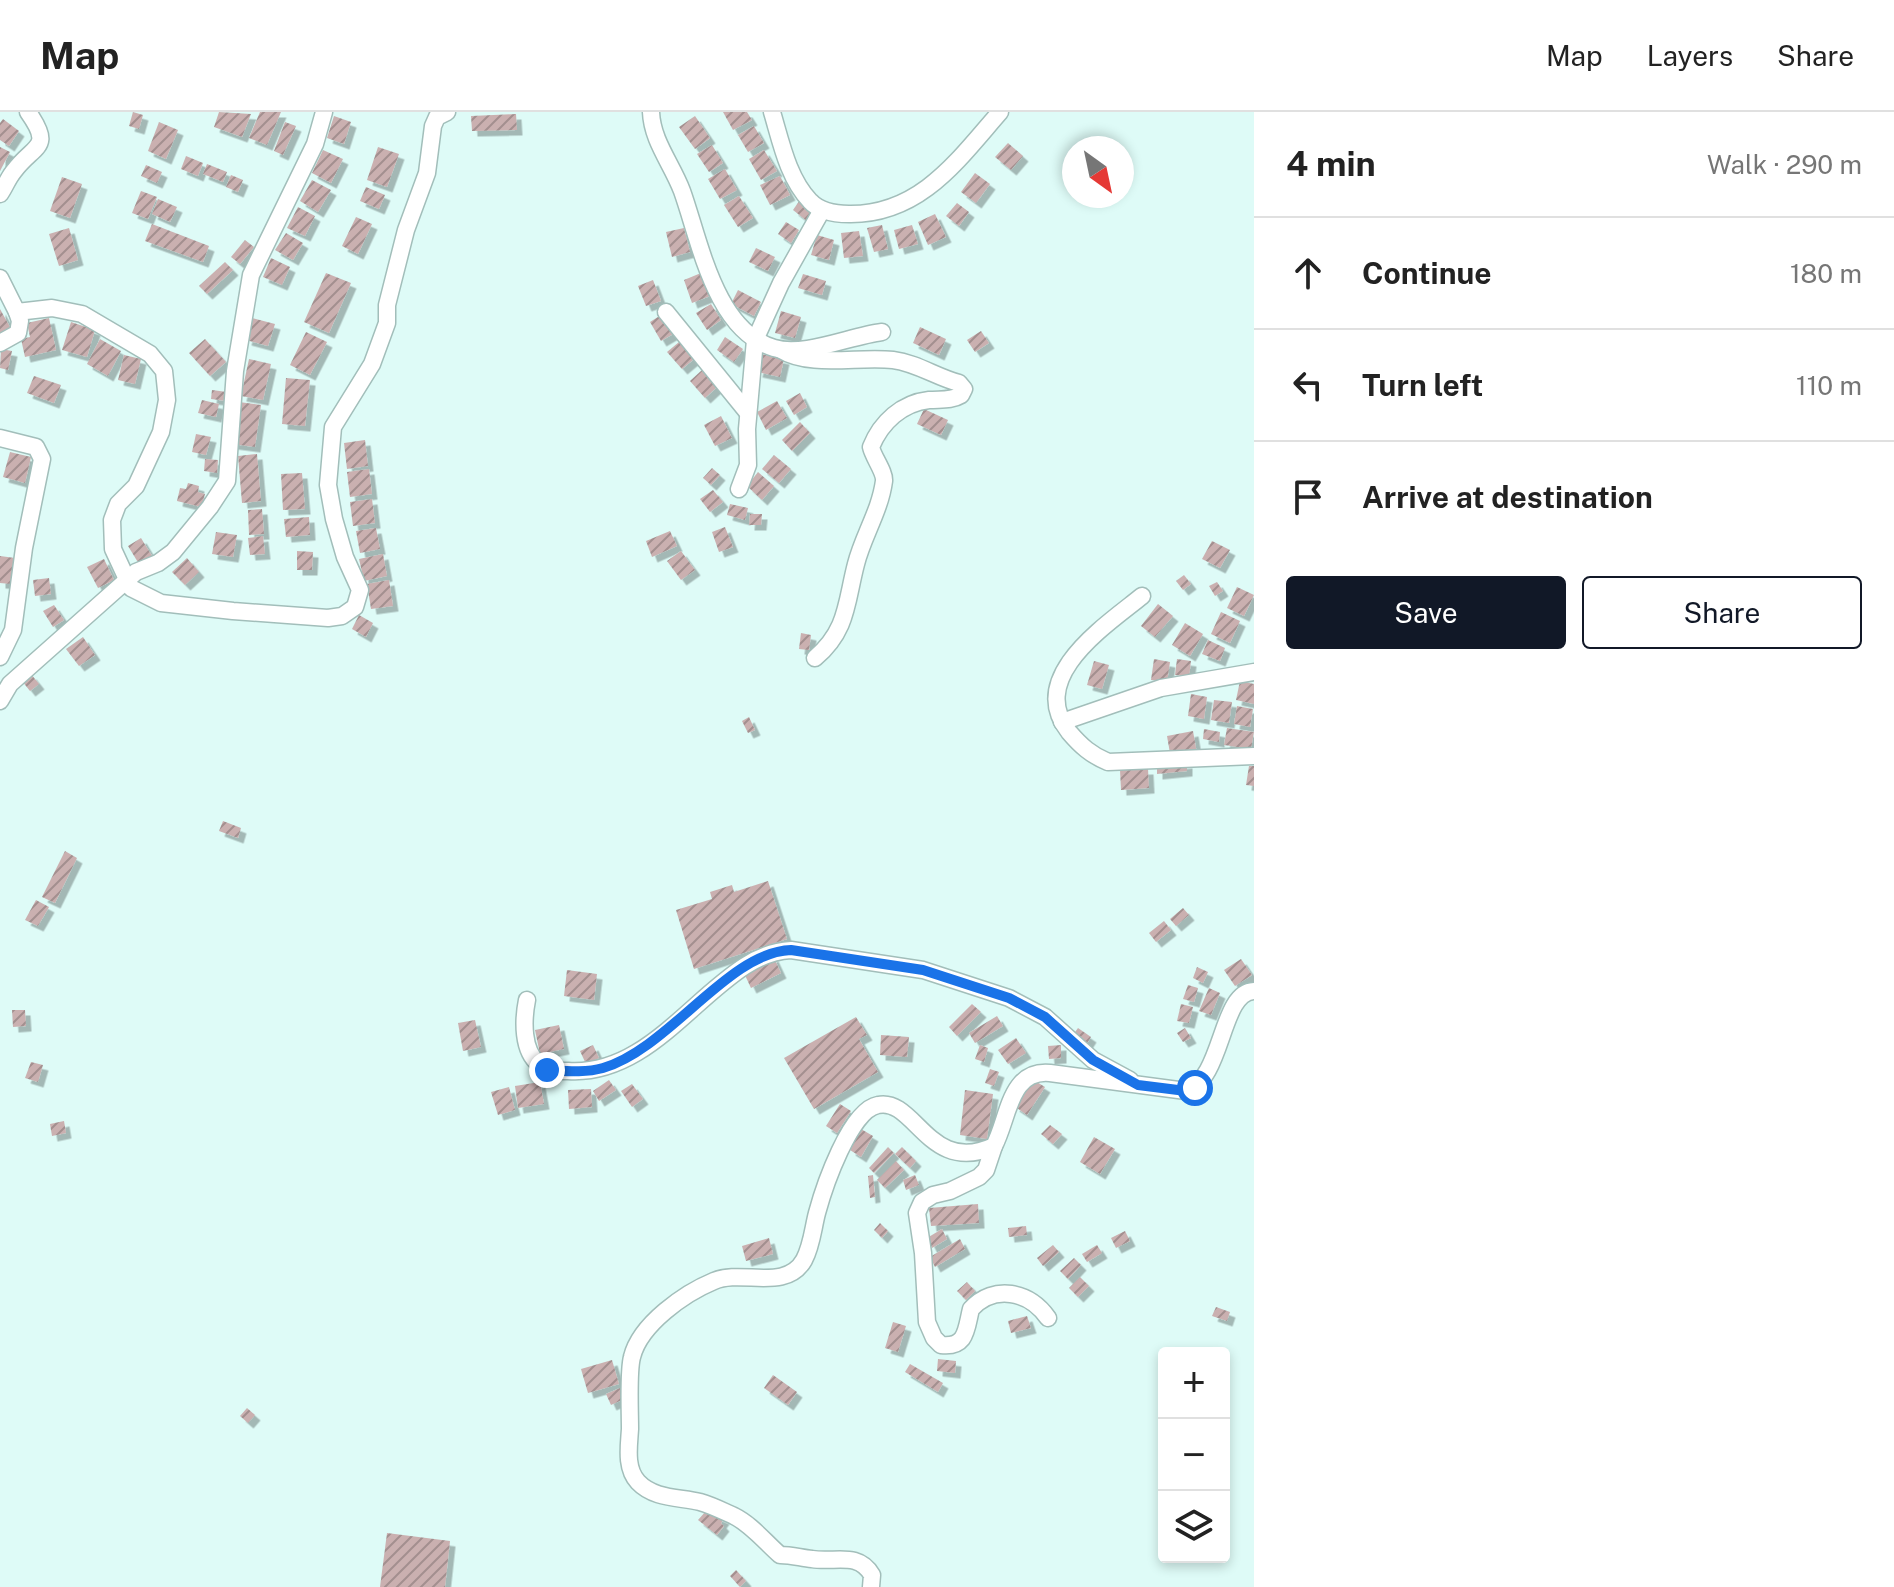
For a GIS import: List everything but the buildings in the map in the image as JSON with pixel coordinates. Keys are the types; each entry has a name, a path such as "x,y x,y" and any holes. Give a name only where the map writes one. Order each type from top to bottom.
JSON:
{"street":[{"path":"0,194 14,170 42,142 40,132 28,112"},
{"path":"0,701 16,678 126,580 173,552 227,481 235,371 251,275 315,144 324,112"},
{"path":"17,312 52,308 82,314 150,354 164,371 167,400 161,432 136,486 118,504 112,520 113,549 131,588 161,603 328,618 342,616 355,607 360,590 345,557 328,485 333,427 372,364 387,323 387,305 406,230 427,173 433,126 437,117 447,112"},
{"path":"651,112 657,139 682,192 714,283 733,319 755,340 790,356 807,359 902,362 959,383 964,389 955,398 926,401 905,408 894,414 876,433 871,447 885,478 873,524 856,562 851,594 839,632 815,658"},
{"path":"772,112 793,175 811,203 834,214 881,211 921,193 940,181 1000,112"},
{"path":"739,489 748,465 748,413 755,340 781,283 822,210"},
{"path":"0,278 20,321 18,333 0,343"},
{"path":"666,312 748,413"},
{"path":"781,350 808,349 853,336 882,332"},
{"path":"0,657 13,630 24,548 42,459 36,447 2,443"},
{"path":"1142,596 1093,636 1067,664 1056,697 1062,722 1091,755 1108,762 1254,756"},
{"path":"1062,722 1161,688 1254,672"},
{"path":"527,1000 524,1013 528,1049 534,1059 547,1070 575,1072 601,1068 626,1059 658,1037 741,968 761,956 791,950 923,970 1009,998 1045,1017 1093,1060 1138,1085"},
{"path":"1048,1318 1042,1310 1021,1296 1000,1293 986,1296 971,1309 966,1336 959,1343 941,1345 927,1322 917,1213 922,1202 979,1177 986,1170 1013,1095 1020,1083 1034,1074 1050,1073 1186,1091 1202,1083 1237,999 1252,989"},
{"path":"871,1587 872,1575 860,1563 849,1558 814,1560 780,1555 747,1523 703,1503 659,1495 640,1484 629,1461 633,1352 667,1308 690,1292 718,1279 745,1276 774,1279 804,1262 827,1183 846,1138 865,1110 876,1105 892,1107 941,1148 949,1151 971,1153 994,1146"}],"route":[{"path":"547,1070 575,1072 601,1068 626,1059 658,1037 741,968 761,956 791,950 923,970 1009,998 1045,1017 1093,1060 1138,1085 1186,1091 1195,1088"}]}
